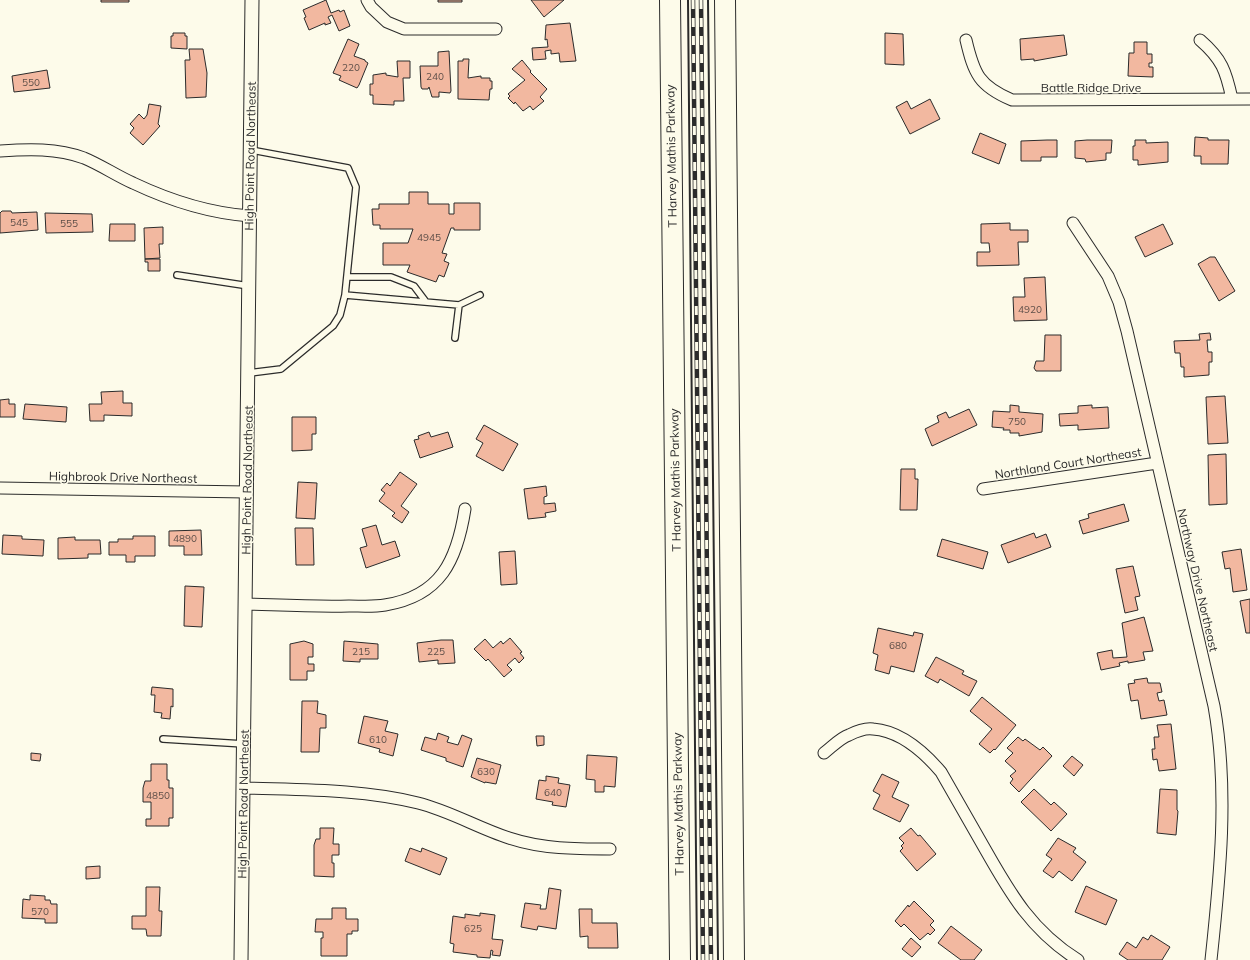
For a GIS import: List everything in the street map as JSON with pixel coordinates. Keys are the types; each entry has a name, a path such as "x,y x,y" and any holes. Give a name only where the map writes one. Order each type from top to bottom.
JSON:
{"highway":[{"name":"T Harvey Mathis Parkway","path":"670,0 680,960"},
{"path":"725,0 734,960"}],"street":[{"name":"High Point Road Northeast","path":"241,960 246,492 249,373 252,0"},
{"path":"367,0 371,7 387,22 404,28 496,29"},
{"name":"Battle Ridge Drive","path":"966,40 972,65 980,80 994,93 1012,100 1250,99"},
{"path":"1200,40 1214,51 1223,65 1228,78 1232,99"},
{"path":"0,151 31,149 62,152 84,158 133,183 181,204 228,214 250,216"},
{"name":"Northway Drive Northeast","path":"1073,223 1108,276 1119,302 1128,332 1214,706 1221,748 1223,796 1211,960"},
{"name":"Northland Court Northeast","path":"983,489 1157,463"},
{"name":"Highbrook Drive Northeast","path":"0,488 246,492"},
{"path":"246,604 318,607 383,605 412,598 435,582 448,567 456,552 465,509"},
{"path":"824,753 847,735 872,728 891,733 927,755 941,772 1009,892 1023,911 1054,943 1078,960"},
{"path":"244,788 350,792 395,798 445,812 509,838 549,847 610,850"}],"lane":[{"path":"249,373 281,369 333,326 340,315 345,295 356,187 348,168 251,150"},
{"path":"177,275 249,286"},
{"path":"347,277 391,277 414,286 426,302"},
{"path":"345,295 459,305 480,295"},
{"path":"455,338 459,305"},
{"path":"164,740 244,744"}],"building":[{"path":"101,0 129,0 129,2 101,2"},
{"path":"326,0 331,13 344,10 350,26 339,31 332,15 328,17 331,23 325,25 325,23 309,30 304,18 306,17 303,10"},
{"path":"438,0 462,0 462,2 438,2"},
{"path":"531,0 564,0 544,17"},
{"path":"570,23 576,61 560,62 559,53 551,54 551,50 545,51 546,59 533,60 532,48 548,47 547,39 545,40 546,25"},
{"path":"173,33 185,33 185,36 187,36 187,49 171,48 171,36 173,36"},
{"path":"885,33 903,34 904,65 885,64"},
{"path":"1064,35 1067,55 1034,61 1034,59 1021,60 1020,39"},
{"path":"348,39 359,44 354,56 365,60 368,63 357,88 339,80 341,76 333,73"},
{"path":"1134,42 1147,42 1147,54 1152,54 1152,63 1149,63 1149,67 1153,67 1153,77 1128,76 1129,53 1134,53"},
{"path":"189,49 203,49 207,73 206,97 186,98 185,60 190,60"},
{"path":"449,51 451,91 450,93 439,92 439,97 432,97 429,87 428,89 422,89 421,87 420,66 438,66 438,52"},
{"path":"463,59 469,59 468,78 481,76 481,78 490,78 490,81 492,81 492,89 490,89 489,100 458,99 458,61 463,61"},
{"path":"522,60 531,71 530,72 547,89 540,97 544,101 533,110 530,106 523,111 515,102 514,104 508,98 510,96 508,94 525,80 512,69"},
{"path":"397,61 410,61 410,78 403,78 404,101 394,101 394,105 373,104 373,95 370,95 370,84 373,84 373,75 386,73 386,75 398,77"},
{"path":"47,70 50,88 14,92 12,76"},
{"path":"930,99 940,119 910,134 896,107 907,101 911,109"},
{"path":"149,104 161,106 158,124 160,126 143,145 130,133 134,128 130,124 139,114 144,119 147,115"},
{"path":"980,133 1006,144 999,164 972,153"},
{"path":"1195,137 1208,138 1208,140 1229,140 1228,164 1201,164 1201,156 1194,156"},
{"path":"1057,140 1057,157 1041,157 1041,161 1021,161 1021,141"},
{"path":"1112,140 1111,153 1106,153 1106,160 1086,162 1085,159 1075,158 1075,141"},
{"path":"1135,140 1146,140 1146,143 1168,142 1168,162 1138,165 1138,160 1133,160 1133,146 1135,146"},
{"path":"409,192 428,192 428,204 449,204 449,214 454,214 454,203 480,203 480,230 454,230 454,228 451,228 442,253 447,254 444,261 449,263 444,277 439,275 436,282 407,272 410,265 383,265 383,243 408,243 413,229 380,229 380,225 373,225 372,209 379,209 379,204 409,204"},
{"path":"2,211 11,211 12,213 37,212 38,230 0,233 0,213"},
{"path":"45,213 92,214 93,232 46,233"},
{"path":"1010,223 1010,230 1028,230 1028,242 1018,242 1019,265 977,266 977,252 990,252 989,243 981,243 981,224"},
{"path":"110,224 135,224 135,241 109,241"},
{"path":"1163,224 1173,244 1145,257 1135,237"},
{"path":"163,227 163,244 159,244 160,258 145,259 144,228"},
{"path":"1210,257 1215,257 1235,291 1219,301 1198,264"},
{"path":"145,259 160,259 160,271 148,271 148,262 145,262"},
{"path":"1045,277 1047,320 1014,321 1013,297 1025,297 1024,278"},
{"path":"1210,333 1211,340 1207,340 1208,352 1212,352 1212,362 1209,362 1209,375 1184,377 1184,367 1181,367 1180,353 1175,353 1174,341 1200,340 1199,334"},
{"path":"1045,335 1061,335 1061,371 1036,371 1034,368 1036,361 1044,361"},
{"path":"123,391 123,403 132,403 132,416 104,415 104,421 90,421 89,404 102,404 101,392"},
{"path":"1225,396 1228,443 1208,444 1206,397"},
{"path":"9,399 9,404 15,404 15,417 0,417 0,400"},
{"path":"25,404 67,407 66,422 23,419"},
{"path":"1010,405 1019,406 1019,412 1043,414 1042,432 1019,436 1019,433 1010,433 1010,430 1003,430 1004,428 992,427 993,411 1010,412"},
{"path":"1092,405 1092,408 1108,407 1109,428 1078,430 1078,425 1060,426 1059,414 1078,413 1078,406"},
{"path":"969,409 977,425 932,446 925,429 939,422 937,416 946,412 949,418"},
{"path":"292,417 316,417 316,434 312,434 312,450 292,451"},
{"path":"484,425 518,444 503,471 476,456 483,443 476,439"},
{"path":"429,432 431,437 448,432 453,447 420,458 414,440 419,439 418,436"},
{"path":"1226,454 1227,504 1209,505 1208,455"},
{"path":"901,469 915,469 915,479 918,479 917,510 900,510"},
{"path":"400,472 417,484 401,506 409,512 402,523 392,516 395,513 379,501 385,493 381,490 387,483 390,486"},
{"path":"298,482 317,483 315,519 296,518"},
{"path":"546,486 547,496 544,497 544,504 555,503 556,511 545,513 546,517 528,519 524,489"},
{"path":"1124,504 1129,521 1083,534 1079,521 1089,518 1088,514"},
{"path":"376,525 382,545 395,541 400,556 366,568 360,548 367,546 362,529"},
{"path":"295,528 313,528 314,565 296,565"},
{"path":"201,530 202,555 184,555 184,546 169,546 169,531"},
{"path":"1034,533 1036,538 1046,534 1051,547 1008,563 1001,545"},
{"path":"3,535 22,536 22,539 44,540 43,556 2,554"},
{"path":"133,536 155,536 155,556 135,556 135,562 126,562 126,555 109,555 109,542 118,542 118,539 133,539"},
{"path":"75,537 75,540 100,540 101,554 88,554 88,558 58,559 58,538"},
{"path":"942,539 988,552 983,569 937,556"},
{"path":"1241,549 1247,590 1233,592 1230,568 1225,569 1222,552"},
{"path":"515,551 517,584 501,585 499,552"},
{"path":"1133,566 1140,596 1135,597 1138,610 1125,613 1116,569"},
{"path":"185,586 204,587 202,627 184,626"},
{"path":"1250,599 1250,633 1246,633 1240,601"},
{"path":"1144,617 1153,651 1143,652 1145,660 1119,663 1120,666 1101,670 1097,653 1112,650 1113,658 1127,657 1122,623"},
{"path":"878,628 913,636 914,632 923,634 914,672 891,666 889,674 875,670 878,655 873,653"},
{"path":"510,638 522,652 520,653 524,658 519,663 515,658 507,665 512,670 504,677 488,659 486,661 474,649 485,639 493,648 501,641 503,644"},
{"path":"453,640 455,663 438,664 438,660 419,662 417,643"},
{"path":"304,641 313,644 313,657 308,657 308,664 314,664 314,671 307,671 307,680 290,680 290,644"},
{"path":"344,641 378,644 378,659 360,659 360,662 343,661"},
{"path":"936,657 964,671 962,674 977,681 969,696 940,679 938,683 925,676"},
{"path":"1147,678 1148,683 1160,683 1162,692 1157,693 1159,701 1164,700 1167,715 1141,719 1138,700 1131,701 1128,684 1135,683 1134,680"},
{"path":"152,687 173,689 173,707 171,706 170,719 161,718 162,713 154,712 155,695 151,695"},
{"path":"982,697 1016,725 995,750 994,749 990,753 979,744 992,729 970,711"},
{"path":"302,701 318,701 317,713 326,715 326,728 320,728 319,752 301,752"},
{"path":"364,716 388,721 385,731 398,734 393,756 379,752 380,749 358,743"},
{"path":"1171,724 1176,769 1159,771 1157,759 1153,760 1152,749 1155,749 1154,737 1159,737 1157,725"},
{"path":"438,733 449,737 447,742 458,745 462,735 472,739 463,767 446,761 446,758 421,750 425,737 436,740"},
{"path":"536,736 544,736 544,745 537,746"},
{"path":"1018,737 1023,741 1025,739 1040,750 1043,747 1052,756 1019,792 1010,783 1013,779 1010,776 1016,771 1005,761 1013,753 1007,748"},
{"path":"31,753 41,754 40,761 31,760"},
{"path":"587,755 617,757 615,787 604,786 604,792 595,792 595,780 586,779"},
{"path":"1072,756 1083,765 1074,776 1063,766"},
{"path":"477,758 501,765 496,784 485,783 471,777"},
{"path":"151,764 167,764 167,780 169,780 169,788 173,788 173,818 169,818 169,826 146,826 146,819 151,819 151,802 143,802 143,788 145,781 151,781"},
{"path":"882,774 899,782 892,797 909,805 900,822 873,809 880,795 873,791"},
{"path":"546,776 559,778 558,783 570,785 566,807 552,805 553,802 536,799 539,780 546,781"},
{"path":"1034,789 1051,805 1054,802 1067,814 1051,831 1021,802"},
{"path":"1160,789 1177,790 1178,811 1176,835 1157,833"},
{"path":"320,828 334,828 333,844 339,844 339,855 332,855 332,863 334,863 334,877 314,876 314,845 316,839 320,839"},
{"path":"911,828 918,836 920,835 936,854 917,871 900,851 903,848 901,846 904,843 899,838"},
{"path":"1058,838 1076,848 1073,852 1086,862 1072,881 1059,871 1053,878 1043,871 1052,859 1046,855"},
{"path":"410,848 421,852 422,848 447,858 440,875 405,861"},
{"path":"100,866 100,878 86,879 86,867"},
{"path":"1086,886 1117,900 1106,925 1075,912"},
{"path":"146,887 160,887 159,911 162,911 161,936 147,936 146,929 132,929 132,916 146,916"},
{"path":"549,888 561,890 556,929 538,926 537,930 521,927 525,903 541,905 540,909 546,909"},
{"path":"30,895 45,896 45,900 50,900 51,904 57,904 57,923 45,923 45,919 22,918 23,899 30,900"},
{"path":"914,901 934,921 930,925 935,930 930,935 928,933 920,940 904,924 901,927 895,921 908,905 909,907"},
{"path":"332,908 346,908 346,919 358,919 358,931 352,931 352,934 347,934 347,956 321,956 321,938 323,938 323,932 315,932 316,919 332,919"},
{"path":"579,909 592,909 592,923 617,923 618,948 588,948 588,936 580,937"},
{"path":"480,913 495,915 492,939 503,940 500,956 492,955 493,951 491,950 490,958 453,952 454,944 450,943 453,916 465,918 465,914 480,916"},
{"path":"951,926 982,950 974,960 961,960 938,943"},
{"path":"1151,935 1170,947 1162,960 1128,960 1119,954 1127,942 1136,948 1143,937 1148,940"},
{"path":"911,938 921,947 912,957 902,949"}],"railway":[{"path":"693,0 703,960"},
{"path":"701,0 711,960"}],"wall":[{"path":"688,0 697,960"},
{"path":"708,0 718,960"}]}
